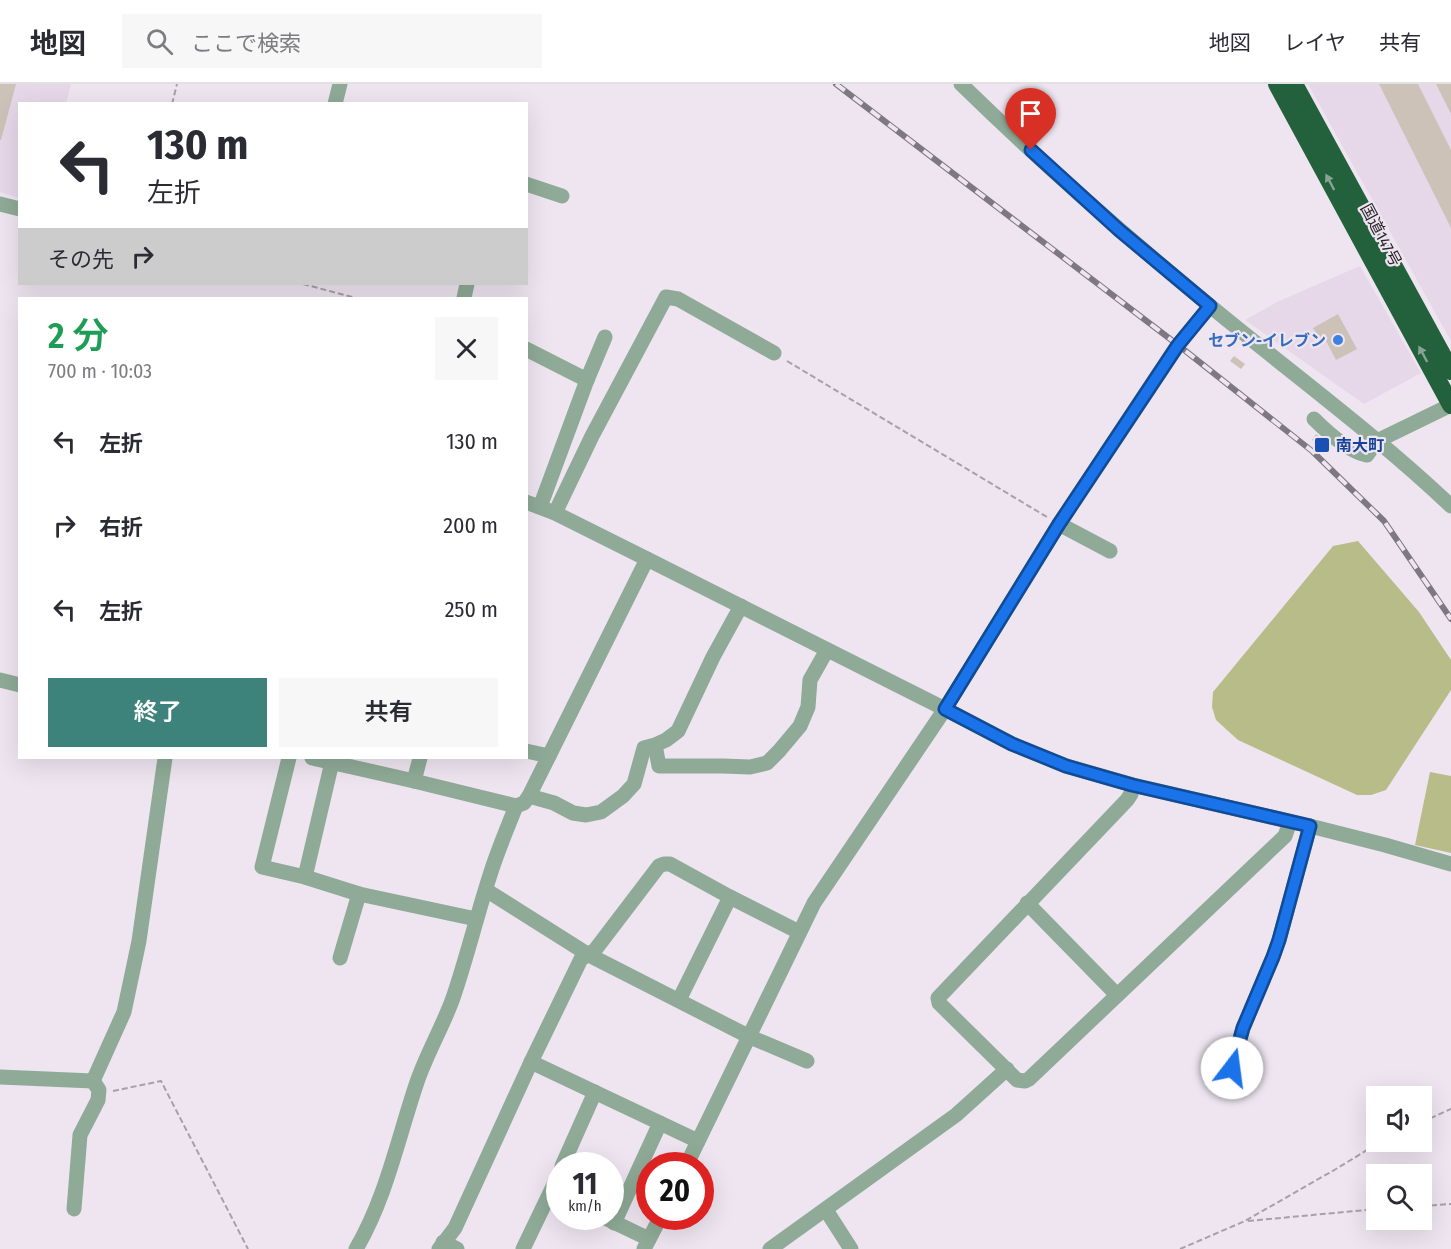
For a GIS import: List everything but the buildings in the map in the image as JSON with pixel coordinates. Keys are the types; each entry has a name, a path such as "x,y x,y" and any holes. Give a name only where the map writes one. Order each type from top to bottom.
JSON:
{"highway":[{"name":"国道147号","path":"1278,84 1451,405"},
{"name":"国道147号","path":"1294,84 1451,371"}],"street":[{"path":"336,102 340,84"},
{"path":"961,84 1119,230 1377,441 1451,506"},
{"path":"528,185 562,196"},
{"path":"0,204 18,208"},
{"path":"555,513 592,436 666,297 678,299 774,353"},
{"path":"693,1152 814,903 945,709 1059,524 1178,345 1210,306"},
{"path":"606,337 530,506 555,513 1012,744 1066,766 1132,785 1310,826 1451,864"},
{"path":"530,350 587,380"},
{"path":"1314,419 1329,434 1363,455 1367,455 1377,441 1451,405"},
{"path":"1059,524 1110,551"},
{"path":"317,759 516,806 524,803 646,559"},
{"path":"529,796 554,803 573,813 586,815 601,812 623,795 634,784 644,748 666,740 678,731 713,657 741,606"},
{"path":"654,745 659,766 750,767 767,763 800,726 808,707 810,680 827,650"},
{"path":"0,680 18,684"},
{"path":"528,751 549,756"},
{"path":"74,1209 80,1135 98,1100 96,1088 124,1012 139,940 165,759"},
{"path":"289,759 262,867 305,877 359,894 476,920"},
{"path":"414,781 420,759"},
{"path":"305,877 332,762"},
{"path":"1132,785 1131,794 1127,800 939,995 939,1003 1017,1080 1029,1079 1285,836 1290,822"},
{"path":"356,1249 369,1227 418,1078 453,999 466,961 489,875 516,806"},
{"path":"1226,1088 1243,1028 1279,940 1310,826"},
{"path":"457,1249 441,1246 455,1228 531,1062 581,960 595,950 659,867 670,864 800,932"},
{"path":"486,890 589,955 748,1036 807,1061"},
{"path":"340,958 359,894"},
{"path":"679,1000 730,897"},
{"path":"1027,903 1117,995"},
{"path":"531,1062 698,1141"},
{"path":"770,1249 956,1115 1007,1069"},
{"path":"0,1077 96,1088"},
{"path":"568,1152 595,1092"},
{"path":"624,1190 660,1123"},
{"path":"523,1249 546,1209"},
{"path":"826,1210 851,1249"},
{"path":"624,1230 647,1244 654,1230"}],"path":[{"path":"172,102 177,84"},
{"path":"307,285 352,297"},
{"path":"774,353 1059,524"},
{"path":"96,1088 161,1081 248,1249"},
{"path":"1432,1118 1451,1109"},
{"path":"1180,1249 1245,1221 1366,1151"},
{"path":"1432,1205 1451,1204"},
{"path":"1245,1221 1366,1210"}],"shaded area":[{"path":"0,84 71,84 66,102 18,102 18,198 0,192"},
{"path":"1308,84 1451,84 1451,341"},
{"path":"1360,266 1421,373 1364,404 1245,320 1279,301"}],"green space":[{"path":"1358,541 1419,612 1451,660 1451,690 1386,790 1371,795 1357,795 1238,740 1216,720 1212,707 1213,692 1333,546"},
{"path":"1430,772 1451,776 1451,853 1415,845"}],"railway":[{"path":"836,84 1178,345 1312,451 1384,521 1451,619"}],"place":[{"name":"セブン-イレブン","path":"1338,340"},
{"name":"南大町","path":"1322,445"}],"route":[{"path":"1031,150 1119,230 1210,306 1178,345 1059,524 945,709 1012,744 1066,766 1132,785 1310,826 1279,940 1243,1028 1232,1068"}]}
